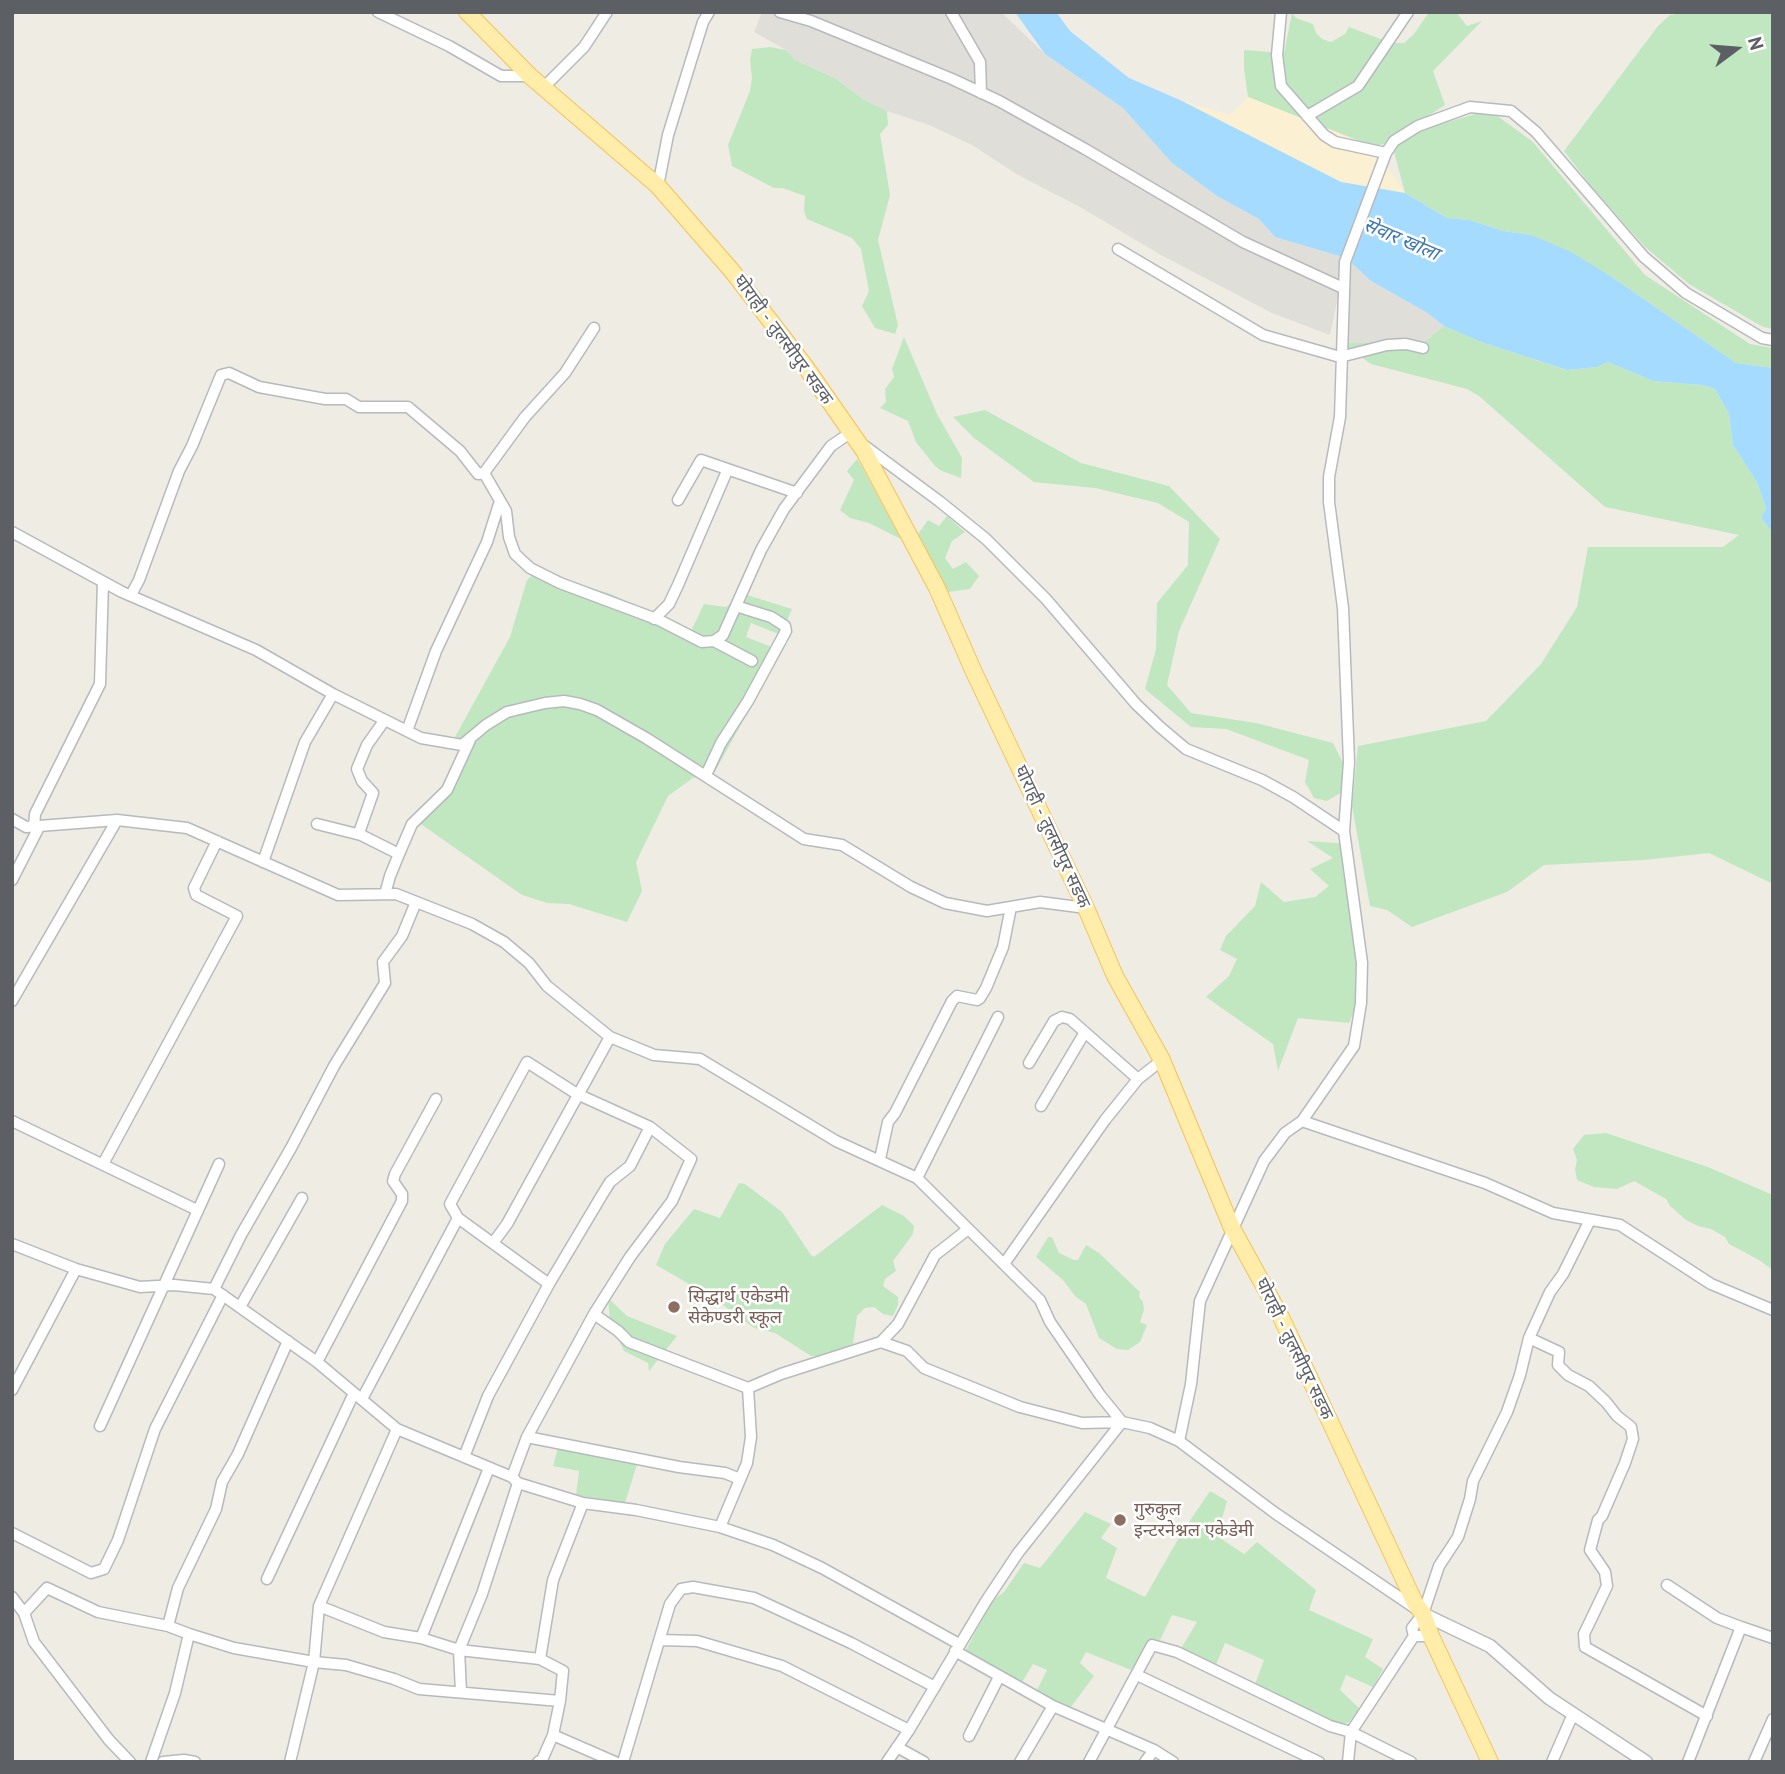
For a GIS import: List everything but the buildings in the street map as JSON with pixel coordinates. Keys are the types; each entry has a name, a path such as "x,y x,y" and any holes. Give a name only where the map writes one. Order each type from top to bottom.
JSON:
{"main road":[{"name":"घोराही - तुलसीपुर सडक","path":"467,12 530,76 658,186 732,271 805,366 864,452 937,588 1115,976 1162,1060 1232,1228 1281,1317 1409,1590 1423,1614 1490,1762"}],"street":[{"path":"378,12 449,46 501,76 530,76"},
{"path":"544,87 584,47 607,12"},
{"path":"658,186 668,135 703,22 709,12"},
{"path":"780,12 811,21 981,93 1085,149 1243,242 1343,288"},
{"path":"951,12 980,62 981,93"},
{"path":"1280,12 1277,55 1281,86 1324,135 1335,142 1385,153"},
{"path":"1307,116 1357,86 1408,12"},
{"path":"1179,1441 1191,1384 1200,1301 1264,1161 1285,1133 1302,1121 1354,1046 1361,1003 1362,963 1344,831 1349,762 1343,608 1328,490 1339,417 1345,262 1385,153 1394,141 1418,126 1469,107 1511,111 1536,132 1644,257 1686,293 1762,338 1773,340"},
{"path":"1118,249 1263,335 1340,357 1387,345 1406,344 1423,348"},
{"path":"131,595 220,375 229,373 259,387 325,399 346,400 359,407 408,407 460,451 478,474 484,473 525,417 565,373 594,328"},
{"path":"484,473 506,511 509,537 515,554 530,568 560,583 654,619 702,642 713,641 723,635 727,628 761,550 784,509 831,446 851,434 986,539 1046,599 1136,704 1186,749 1262,780 1344,831"},
{"path":"678,500 701,460 797,493"},
{"path":"654,619 668,604 678,585 727,471"},
{"path":"407,731 436,650 487,542 500,501"},
{"path":"12,532 103,582 256,650 333,694 421,738 462,745 486,725 508,712 564,701 597,710 706,775 804,839 842,845 911,887 945,903 987,911 1040,902 1086,908"},
{"path":"12,880 36,827 35,814 100,684 103,582"},
{"path":"706,775 721,743 748,701 786,631 785,626 771,617 736,606"},
{"path":"713,641 751,661"},
{"path":"263,862 305,742 333,694"},
{"path":"361,835 360,830 373,793 362,781 357,769 367,745 384,721"},
{"path":"386,894 390,876 412,824 447,790 470,740"},
{"path":"12,819 26,827 117,820 187,828 338,895 397,894 472,924 504,942 529,963 547,986 610,1037 654,1055 700,1059 835,1141 916,1178 1040,1300 1050,1322 1122,1422"},
{"path":"12,1001 117,820"},
{"path":"317,824 361,835 399,854"},
{"path":"103,1164 237,916 196,894 194,888 217,841"},
{"path":"12,1533 91,1573 104,1569 118,1540 155,1429 241,1235 334,1066 385,983 383,962 402,936 416,902"},
{"path":"880,1160 888,1122 952,1002 957,996 977,1000 981,998 1003,947 1011,907"},
{"path":"916,1178 998,1017"},
{"path":"1029,1063 1054,1021 1062,1017 1070,1019 1138,1079"},
{"path":"1041,1106 1085,1032"},
{"path":"493,1243 507,1224 610,1037"},
{"path":"1004,1264 1105,1120 1138,1079 1162,1060"},
{"path":"461,1692 459,1650 482,1594 527,1437 594,1314 630,1257 672,1200 691,1159 650,1127 577,1094 527,1062 450,1204 458,1218 549,1284"},
{"path":"317,1362 402,1200 402,1194 393,1181 395,1174 436,1099"},
{"path":"12,1121 197,1210"},
{"path":"1302,1121 1485,1183 1553,1213 1620,1225 1710,1284 1773,1311"},
{"path":"464,1457 488,1395 549,1284 606,1188 630,1166 650,1127"},
{"path":"100,1426 219,1164"},
{"path":"240,1307 302,1198"},
{"path":"267,1579 358,1396 458,1218"},
{"path":"1348,1762 1351,1732 1414,1636 1412,1628 1423,1614 1440,1566 1458,1537 1470,1499 1472,1481 1507,1412 1529,1338 1549,1292 1563,1274 1590,1220"},
{"path":"594,1314 629,1342 748,1388 781,1374 881,1342 898,1324 935,1255 967,1230"},
{"path":"12,1244 76,1269 140,1286 218,1292 317,1362 397,1429 515,1480 583,1503 636,1510 720,1527 773,1545 822,1568 957,1648 999,1677 1053,1706 1154,1750 1173,1762"},
{"path":"12,1390 76,1269"},
{"path":"1529,1338 1559,1352 1558,1366 1588,1386 1631,1427 1633,1439 1602,1517 1598,1520 1590,1550 1605,1572 1607,1586 1584,1634 1585,1647 1707,1716"},
{"path":"169,1626 178,1588 216,1509 222,1482 238,1454 288,1341"},
{"path":"881,1342 907,1351 924,1368 1020,1407 1082,1423 1122,1422 1150,1428 1179,1441 1275,1513 1423,1614 1490,1646 1549,1698 1646,1762"},
{"path":"720,1527 747,1463 751,1437 748,1388"},
{"path":"887,1762 1018,1553 1122,1422"},
{"path":"290,1762 314,1662 318,1606 397,1429"},
{"path":"527,1437 679,1467 725,1473 740,1479"},
{"path":"421,1638 489,1468"},
{"path":"540,1659 553,1580 583,1503"},
{"path":"1667,1585 1717,1618 1773,1638"},
{"path":"623,1762 670,1604 681,1589 694,1587 732,1592 786,1611 935,1687"},
{"path":"24,1613 47,1588 98,1612 169,1626 234,1648 346,1665 419,1689 560,1701"},
{"path":"12,1597 24,1613 34,1642 109,1740 130,1762"},
{"path":"318,1606 384,1632 421,1638 459,1650 540,1659 563,1671 560,1701 552,1735 542,1760 538,1762"},
{"path":"1688,1762 1741,1627"},
{"path":"151,1762 174,1693 189,1634"},
{"path":"1414,1636 1431,1636"},
{"path":"660,1640 697,1641 782,1666 909,1730"},
{"path":"1089,1762 1152,1645 1177,1653 1411,1762"},
{"path":"1137,1675 1319,1762"},
{"path":"969,1735 999,1677"},
{"path":"1020,1762 1053,1706"},
{"path":"1552,1762 1573,1714"},
{"path":"1754,1762 1773,1719"},
{"path":"552,1735 615,1762"},
{"path":"897,1747 924,1762"},
{"path":"1144,1762 1154,1750"},
{"path":"163,1762 184,1759 195,1762"}],"shaded area":[{"path":"762,12 1001,12 1045,54 1123,108 1172,163 1217,196 1259,219 1275,237 1346,258 1371,281 1426,312 1444,326 1423,343 1342,343 1345,263 1330,335 1272,313 1018,175 972,145 929,125 887,111 863,99 835,78 795,60 786,50 754,32"}],"green space":[{"path":"1429,12 1456,12 1467,26 1482,21 1433,71 1445,105 1386,143 1374,147 1248,97 1244,50 1284,53 1292,13 1296,18 1313,24 1322,39 1331,42 1345,34 1349,27 1391,43 1404,43 1414,34"},
{"path":"1692,12 1773,12 1773,329 1763,327 1689,284 1645,247 1564,151 1658,26 1670,15"},
{"path":"770,47 786,50 795,60 835,78 863,99 887,111 888,125 880,134 890,195 878,240 898,325 895,334 875,328 862,306 869,291 861,249 852,238 807,219 804,211 805,196 774,188 732,166 728,145 750,91 752,49"},
{"path":"1489,110 1532,141 1645,275 1750,344 1773,348 1773,368 1736,363 1612,277 1531,235 1503,231 1470,220 1447,218 1405,193 1393,148 1427,128"},
{"path":"1444,326 1481,342 1566,370 1597,367 1608,362 1653,381 1702,385 1715,389 1729,414 1733,445 1757,482 1766,508 1761,518 1773,533 1773,884 1709,853 1644,860 1544,865 1507,892 1412,927 1387,910 1370,906 1352,806 1358,746 1486,721 1541,664 1577,607 1588,547 1723,547 1739,535 1605,507 1479,396 1467,389 1371,364 1342,343 1423,343"},
{"path":"904,337 937,414 962,458 961,478 935,466 916,442 908,421 880,408 886,402 885,389 894,377 892,369"},
{"path":"985,410 1081,463 1169,486 1220,539 1179,631 1167,685 1191,713 1256,723 1333,743 1346,769 1342,792 1327,801 1314,798 1305,782 1309,760 1226,729 1191,727 1145,689 1156,649 1157,603 1188,565 1189,522 1158,503 1095,488 1034,482 974,438 953,417"},
{"path":"857,459 901,539 869,523 850,518 840,510 854,480 847,471"},
{"path":"947,516 965,532 952,541 945,558 953,569 966,562 979,576 970,589 948,592 918,534 928,520 939,526"},
{"path":"541,567 563,579 611,594 691,631 704,604 726,607 744,594 792,609 781,635 751,623 746,637 782,651 713,775 693,778 668,796 636,862 642,891 627,922 569,904 547,903 522,895 418,822 445,799 469,756 455,737 510,637 527,580"},
{"path":"1307,841 1350,844 1356,916 1355,1009 1349,1023 1298,1018 1278,1071 1273,1044 1206,997 1229,976 1237,959 1220,950 1226,936 1255,906 1261,882 1284,902 1315,897 1329,886 1310,869 1333,858"},
{"path":"1606,1133 1708,1167 1773,1195 1773,1270 1729,1244 1725,1237 1686,1220 1666,1199 1634,1181 1617,1189 1594,1187 1577,1180 1577,1160 1573,1149 1584,1135"},
{"path":"739,1183 745,1184 782,1212 814,1257 882,1205 904,1216 914,1226 913,1234 893,1261 896,1271 885,1279 883,1286 898,1297 893,1316 883,1314 874,1307 865,1308 857,1316 853,1344 832,1356 811,1356 775,1333 754,1328 712,1297 656,1265 665,1244 694,1209 720,1218"},
{"path":"1048,1237 1052,1237 1059,1253 1074,1260 1078,1260 1086,1245 1099,1253 1140,1292 1144,1310 1140,1322 1147,1325 1140,1342 1128,1350 1117,1349 1099,1338 1086,1304 1036,1257"},
{"path":"608,1298 627,1316 677,1336 649,1371 648,1363 624,1351 610,1321"},
{"path":"559,1444 638,1461 625,1503 576,1495 579,1471 553,1466"},
{"path":"1210,1491 1227,1501 1219,1530 1220,1538 1244,1554 1257,1542 1316,1590 1309,1610 1373,1639 1365,1657 1383,1669 1373,1687 1346,1675 1340,1690 1360,1709 1348,1723 1330,1724 1254,1687 1264,1660 1225,1643 1215,1667 1180,1650 1197,1622 1172,1615 1160,1640 1149,1642 1131,1670 1086,1652 1080,1663 1094,1676 1071,1707 1036,1692 1047,1670 1033,1664 1021,1684 966,1650 992,1601 1004,1592 1024,1563 1040,1568 1085,1512 1111,1524 1101,1538 1117,1548 1106,1578 1145,1597 1181,1534"}],"sand":[{"path":"1248,97 1374,147 1405,193 1341,182 1180,100 1230,115"}],"water":[{"name":"सेवार खोला","path":"1015,12 1056,12 1070,31 1129,78 1180,100 1341,182 1405,193 1447,218 1470,220 1503,231 1531,235 1569,251 1612,277 1736,363 1773,368 1773,533 1761,518 1766,508 1757,482 1733,445 1729,414 1715,389 1702,385 1653,381 1608,362 1597,367 1567,370 1481,342 1444,326 1426,312 1371,281 1346,258 1275,237 1259,219 1217,196 1172,163 1123,108 1045,54"}],"place":[{"name":"सिद्धार्थ एकेडमी सेकेण्डरी स्कूल","path":"674,1307"},
{"name":"गुरुकुल इन्टरनेश्नल एकेडेमी","path":"1120,1520"}]}
